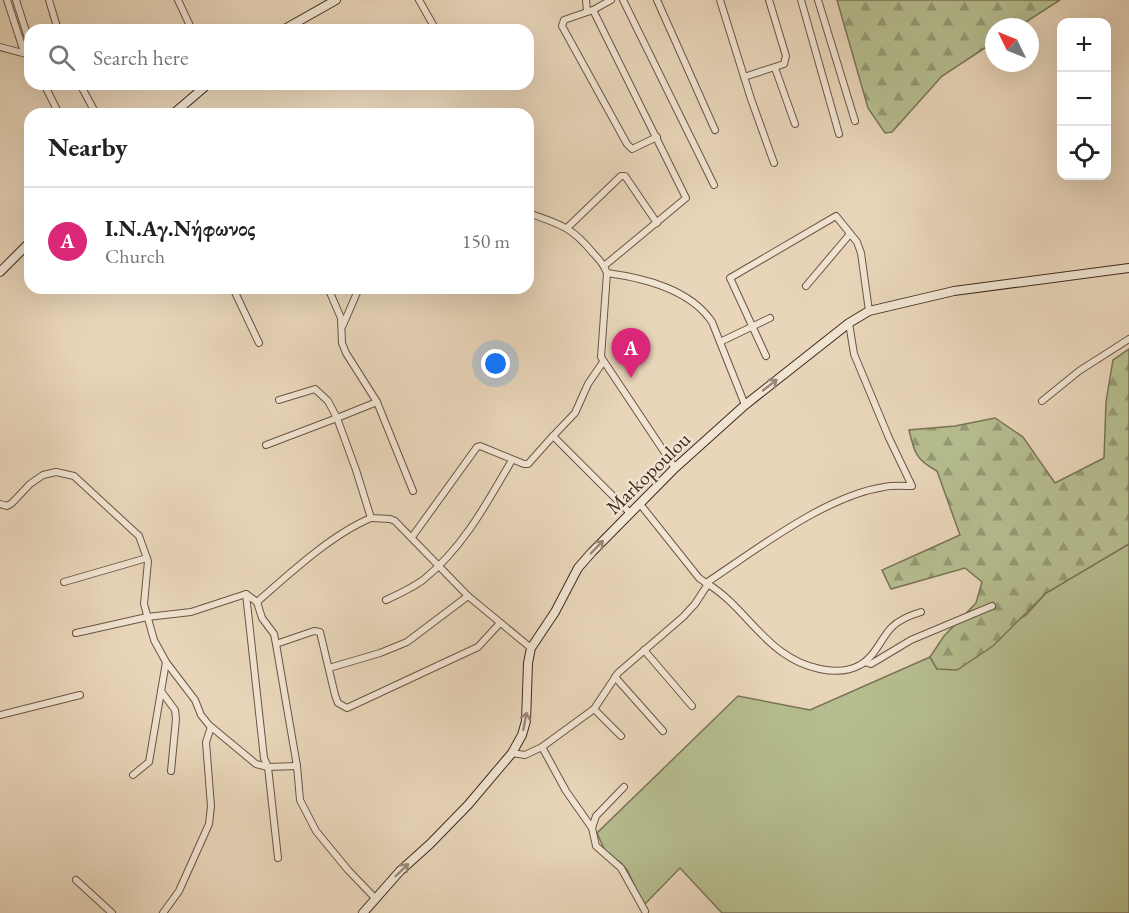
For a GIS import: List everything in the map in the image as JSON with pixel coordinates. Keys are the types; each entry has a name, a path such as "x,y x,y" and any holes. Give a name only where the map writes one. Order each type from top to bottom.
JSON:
{"street":[{"path":"7,0 24,45"},
{"path":"16,0 24,25"},
{"path":"49,0 56,24"},
{"path":"178,0 189,24"},
{"path":"419,0 433,24"},
{"path":"586,0 686,198 606,269 600,350 603,362 675,468"},
{"path":"611,0 564,20 562,26 632,149 657,137"},
{"path":"623,0 714,185"},
{"path":"657,0 715,130"},
{"path":"720,0 774,163"},
{"path":"744,77 784,64 786,56 769,0"},
{"path":"801,0 839,134"},
{"path":"818,0 855,121"},
{"path":"294,24 335,1"},
{"path":"0,47 24,52"},
{"path":"775,68 795,124"},
{"path":"47,90 56,108"},
{"path":"83,90 93,108"},
{"path":"180,108 201,90"},
{"path":"568,228 621,176 625,176 657,223"},
{"path":"534,215 568,228 585,243 606,269 669,289 689,299 706,312 745,405"},
{"path":"766,356 730,278 836,216 857,242 861,253 869,311"},
{"path":"806,286 850,234"},
{"path":"0,272 24,248"},
{"name":"Markopoulou","path":"363,913 375,898 468,805 512,753 526,722 531,648 555,612 578,568 675,468 745,405 849,323 869,311 954,291 1129,268"},
{"path":"236,294 259,343"},
{"path":"331,294 341,318 342,343 346,353 377,402 413,491"},
{"path":"342,328 356,294"},
{"path":"720,342 770,318"},
{"path":"512,753 525,755 542,747 594,709 615,677 683,617 695,604 707,584 821,509 886,486 912,486 854,354 853,334 849,323"},
{"path":"1042,401 1078,371 1129,339"},
{"path":"412,537 477,447 480,446 512,460 528,464 575,413 588,384 603,362"},
{"path":"279,400 315,389 328,401 357,470 371,518"},
{"path":"266,446 377,402"},
{"path":"553,436 630,513"},
{"path":"386,600 423,580 469,533 512,460"},
{"path":"0,504 7,506 12,503 30,484 43,476 56,472 74,476 139,536 147,558 144,604 154,640 166,662 195,700 201,715 211,727 256,764 268,767 297,766"},
{"path":"640,504 699,578 737,607 782,652 794,659 830,670 858,667 893,626 904,618 921,612"},
{"path":"257,602 334,540 371,518 390,519 412,537 437,566 468,596 531,648"},
{"path":"64,582 147,558"},
{"path":"246,594 257,602 262,618 274,634 297,766 300,800 316,831 375,898"},
{"path":"76,633 147,617 191,612 246,594"},
{"path":"246,594 264,758 268,767 278,858"},
{"path":"329,668 380,653 407,642 468,596"},
{"path":"864,662 871,664 911,640 992,606"},
{"path":"276,644 314,631 320,632 338,703 347,708 478,647 500,623"},
{"path":"644,650 692,706"},
{"path":"133,775 149,762 166,662"},
{"path":"615,677 663,731"},
{"path":"161,691 175,710 171,771"},
{"path":"0,715 80,694"},
{"path":"594,709 621,736"},
{"path":"163,913 179,891 209,824 211,806 206,742 211,727"},
{"path":"542,747 566,791 592,828 596,846 621,868 647,912"},
{"path":"592,828 596,816 624,787"},
{"path":"76,880 112,913"}],"green space":[{"path":"837,0 1060,0 1032,18 985,18 985,48 942,76 892,132 885,133 868,108"},
{"path":"1129,349 1129,544 1046,593 993,646 957,670 937,669 930,657 944,636 976,603 982,582 965,568 891,589 882,570 960,535 937,471 924,463 917,455 909,430 955,426 995,418 1023,437 1055,483 1104,458 1106,402 1113,360"},
{"path":"1129,544 1129,913 722,913 680,868 644,905 627,870 605,851 597,833 738,696 810,710 930,657 937,669 1026,615 1046,593"}],"place":[{"name":"Ι.Ν.Αγ.Νήφωνος","path":"631,378"}]}
